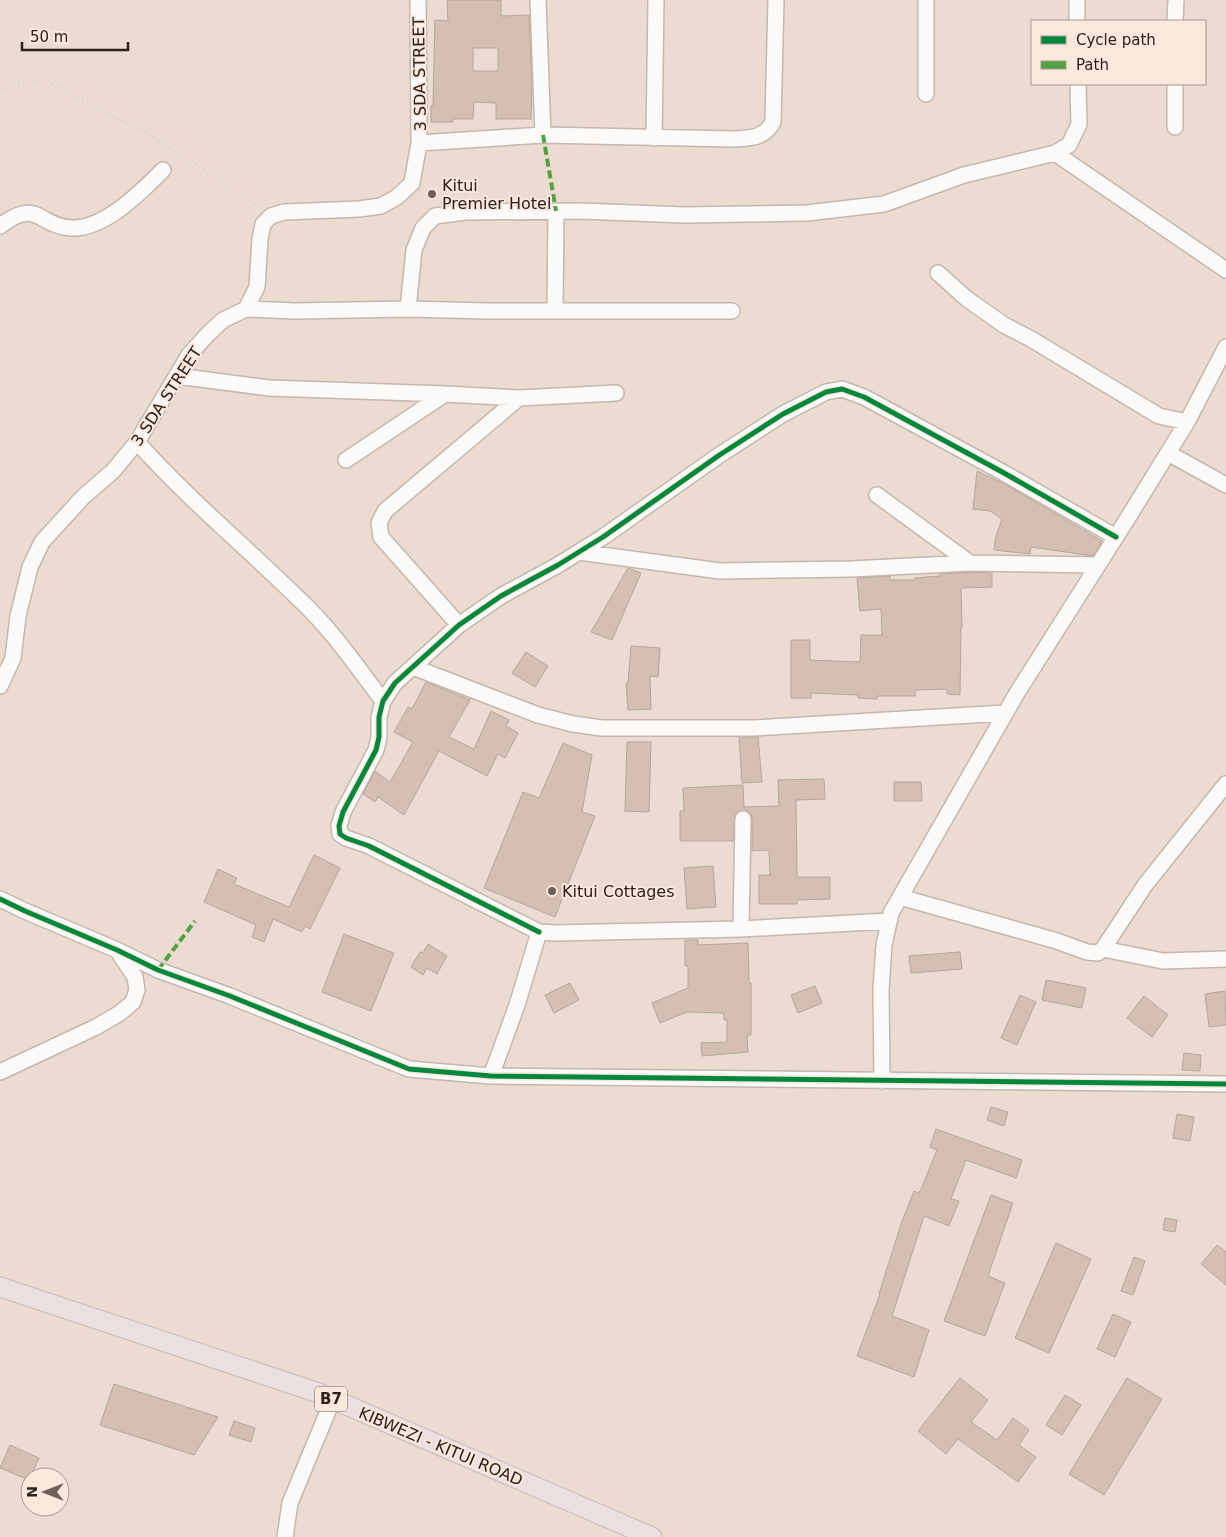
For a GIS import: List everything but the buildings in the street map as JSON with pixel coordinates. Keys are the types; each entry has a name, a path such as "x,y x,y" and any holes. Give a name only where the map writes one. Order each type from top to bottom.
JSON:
{"main road":[{"name":"KIBWEZI - KITUI ROAD","path":"0,1287 316,1392 652,1537"}],"street":[{"name":"3 SDA STREET","path":"0,686 13,658 18,616 30,567 42,542 83,497 113,471 137,442 190,355 208,334 223,320 246,309 257,287 260,239 263,224 271,216 284,212 359,210 381,206 397,197 412,183 419,143 418,0"},
{"path":"538,0 543,135"},
{"path":"654,138 656,0"},
{"path":"419,143 543,135 654,138 742,138 757,136 769,130 773,122 776,0"},
{"path":"926,0 926,94"},
{"path":"1077,0 1077,20"},
{"path":"1176,0 1176,20"},
{"path":"408,309 414,250 422,228 435,216 465,212 556,211 684,215 807,213 884,204 964,175 1055,153 1069,145 1079,124 1078,85"},
{"path":"1175,85 1175,127"},
{"path":"1055,153 1226,270"},
{"path":"0,226 16,215 25,213 36,214 61,226 72,228 90,226 118,211 164,170"},
{"path":"555,311 556,211"},
{"path":"938,273 967,298 1004,325 1031,339 1159,416 1187,422"},
{"path":"246,309 295,311 408,309 486,311 732,311"},
{"path":"882,1081 881,989 884,945 891,913 1005,713 1187,422 1226,346"},
{"path":"177,376 269,388 519,398 616,393"},
{"path":"889,921 555,934 539,932 369,846 346,838 340,834 339,826 343,812 376,750 379,737 379,717 383,700 395,684 459,625 501,596 558,565 603,537 718,456 783,414 826,392 842,389 864,397 1004,473 1116,537"},
{"path":"346,460 445,394"},
{"path":"459,625 381,537 379,523 385,511 519,398"},
{"path":"137,442 168,477 302,602 338,643 383,700"},
{"path":"1168,453 1226,485"},
{"path":"877,495 970,563"},
{"path":"578,552 720,571 851,569 970,563 1098,565"},
{"path":"413,667 538,714 573,724 602,728 754,728 1005,713"},
{"path":"900,897 1057,941 1087,952 1098,953 1103,949 1145,885 1226,784"},
{"path":"741,928 743,819"},
{"path":"0,899 158,970 230,996 409,1069 491,1076 1226,1084"},
{"path":"491,1076 517,1005 539,932"},
{"path":"1103,949 1163,961 1226,959"},
{"path":"0,1072 96,1027 120,1013 133,1002 137,990 135,977 116,950"},
{"path":"285,1537 290,1503 333,1399"}],"path":[{"path":"0,91 13,84 44,79 141,130 256,205"}],"marked path":[{"path":"543,135 556,211"},
{"path":"158,970 195,921"}],"cycle path":[{"path":"539,932 369,846 346,838 340,834 339,826 343,812 376,750 379,737 379,717 383,701 395,683 459,625 501,596 558,565 603,537 718,456 783,414 826,392 842,389 864,397 1004,473 1116,537"},
{"path":"0,899 158,970 230,996 409,1069 491,1076 1226,1084"}],"place":[{"name":"Kitui Premier Hotel","path":"432,194"},
{"name":"Kitui Cottages","path":"552,891"}]}
